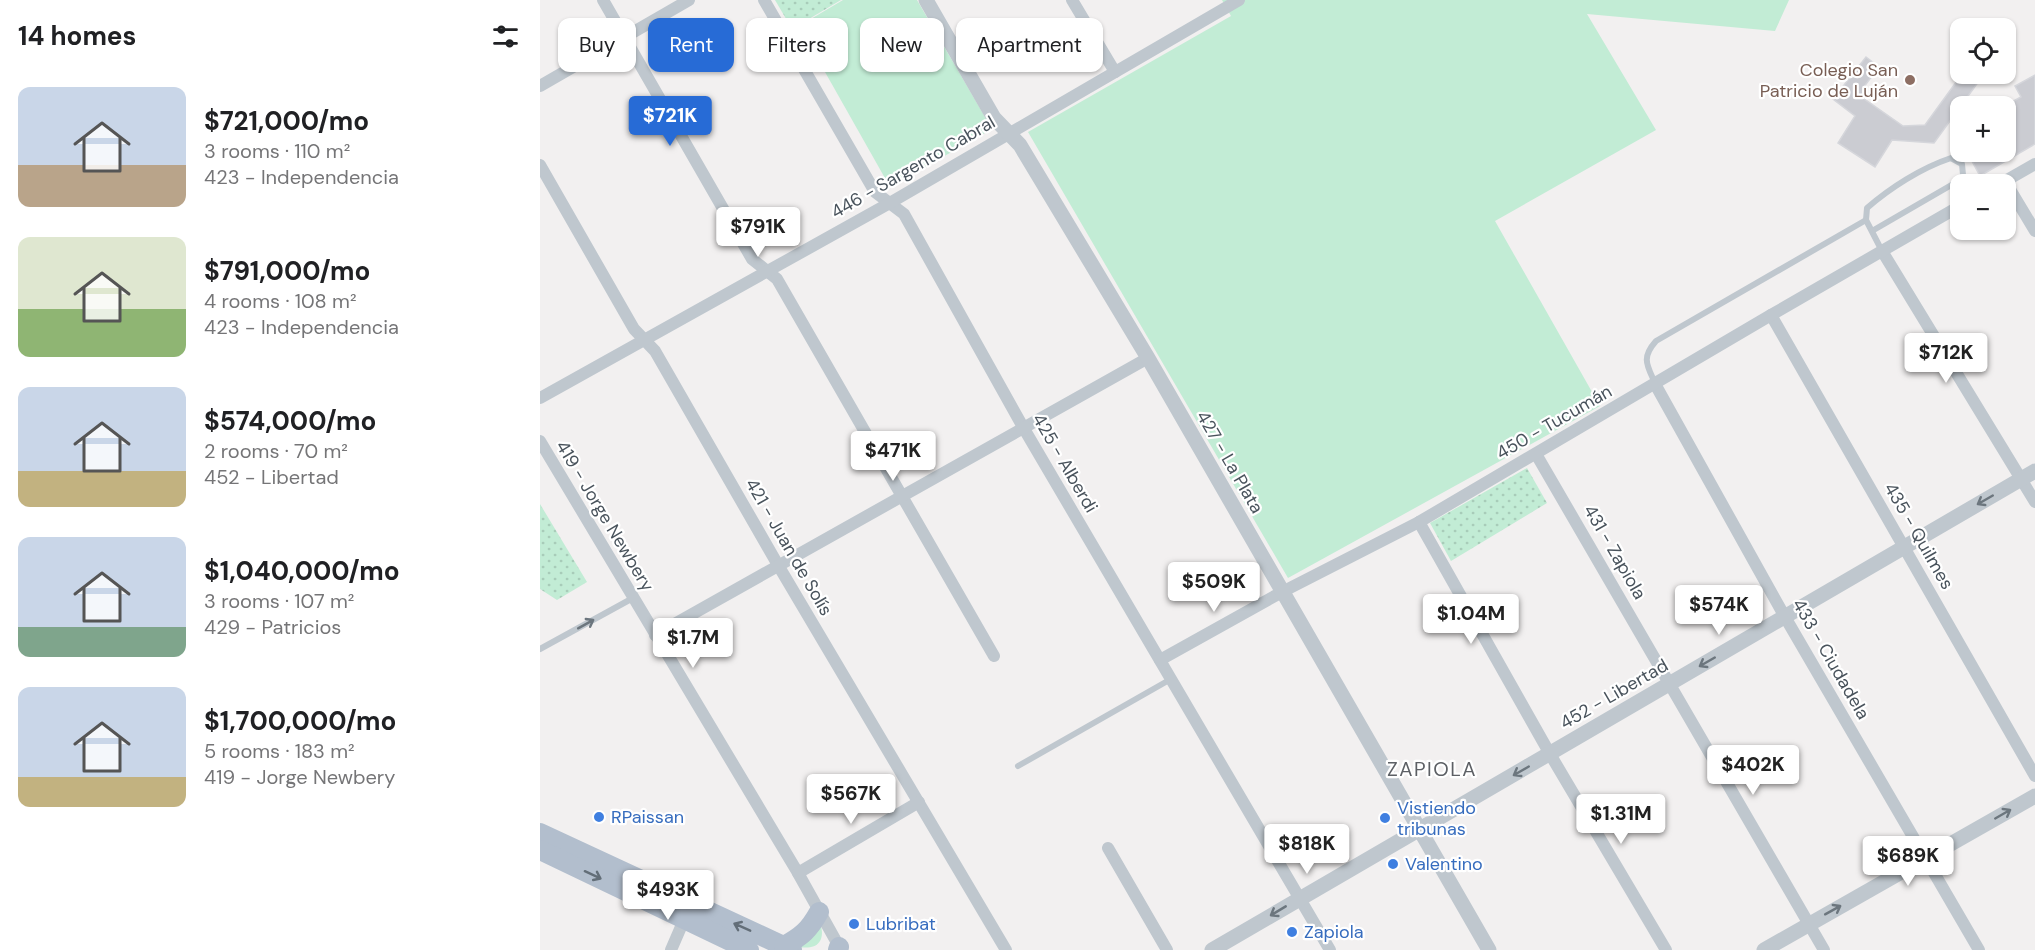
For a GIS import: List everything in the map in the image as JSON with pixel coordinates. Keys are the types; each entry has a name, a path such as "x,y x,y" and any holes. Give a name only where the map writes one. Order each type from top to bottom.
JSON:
{"main road":[{"path":"540,833 688,911 749,950"},
{"path":"540,850 688,911 788,948 810,928 819,912"}],"street":[{"path":"603,0 613,18"},
{"path":"636,30 689,0"},
{"name":"425 - Alberdi","path":"764,0 875,192 904,214 1023,427 1330,950"},
{"name":"427 - La Plata","path":"926,0 994,118 1020,145 1148,358 1489,950"},
{"path":"1072,0 1114,72"},
{"name":"446 - Sargento Cabral","path":"540,398 888,204 1114,72 1219,5 1239,0"},
{"path":"636,58 752,259 777,279 994,656"},
{"path":"540,86 564,72"},
{"path":"2016,175 2035,164"},
{"name":"421 - Juan de Solís","path":"540,165 634,329 655,351 1005,950"},
{"path":"2016,203 2035,231"},
{"name":"450 - Tucumán","path":"1160,660 1282,592 1419,522 1950,212"},
{"path":"1882,251 2035,502"},
{"name":"435 - Quilmes","path":"1771,315 2035,776"},
{"path":"655,635 900,495 1148,358"},
{"name":"433 - Ciudadela","path":"1655,384 1785,617 1978,950"},
{"name":"419 - Jorge Newbery","path":"540,441 798,873 840,949"},
{"name":"431 - Zapiola","path":"1536,454 1824,950"},
{"name":"452 - Libertad","path":"1212,950 2035,471"},
{"path":"1419,522 1550,754 1666,950"},
{"path":"1764,950 2035,796"},
{"path":"798,873 919,802"},
{"path":"1108,848 1167,950"},
{"path":"671,950 688,911"}],"lane":[{"path":"1872,231 1960,180 1963,175 1962,164 1951,158 1940,162 1886,192 1867,208 1866,220 1882,251"},
{"path":"1655,384 1645,362 1648,350 1656,341 1866,220"},
{"path":"540,649 633,598"},
{"path":"1018,766 1171,679"}],"green space":[{"path":"775,0 841,0 811,18 786,18"},
{"path":"843,0 917,0 927,18 860,18 860,72 944,72 944,46 956,67 956,72 959,72 992,129 890,187 825,72 848,72 848,18 813,18"},
{"path":"1222,0 1789,0 1775,31 1587,14 1656,130 1495,221 1600,406 1288,578 1028,132 1231,16"},
{"path":"1527,468 1547,503 1451,561 1430,523"},
{"path":"540,504 587,582 557,600 540,589"},
{"path":"821,926 822,936 818,944 805,948 799,947"}],"building":[{"path":"1866,57 1879,67 1863,88 1863,98 1903,126 1925,125 1955,84 1977,84 1968,96 1950,96 1950,121 1934,143 1892,140 1875,167 1838,143 1855,116 1833,99"},
{"path":"2035,75 2035,144 2016,155 2016,100 2021,97 2015,86"},
{"path":"1972,162 2004,162 1983,174 1979,174"}],"place":[{"name":"Colegio San Patricio de Luján","path":"1910,80"},
{"name":"RPaissan","path":"599,817"},
{"name":"Vistiendo tribunas","path":"1385,818"},
{"name":"Valentino","path":"1393,864"},
{"name":"Lubribat","path":"854,924"},
{"name":"Zapiola","path":"1292,932"}],"district":[{"name":"ZAPIOLA","path":"1432,769"}]}
